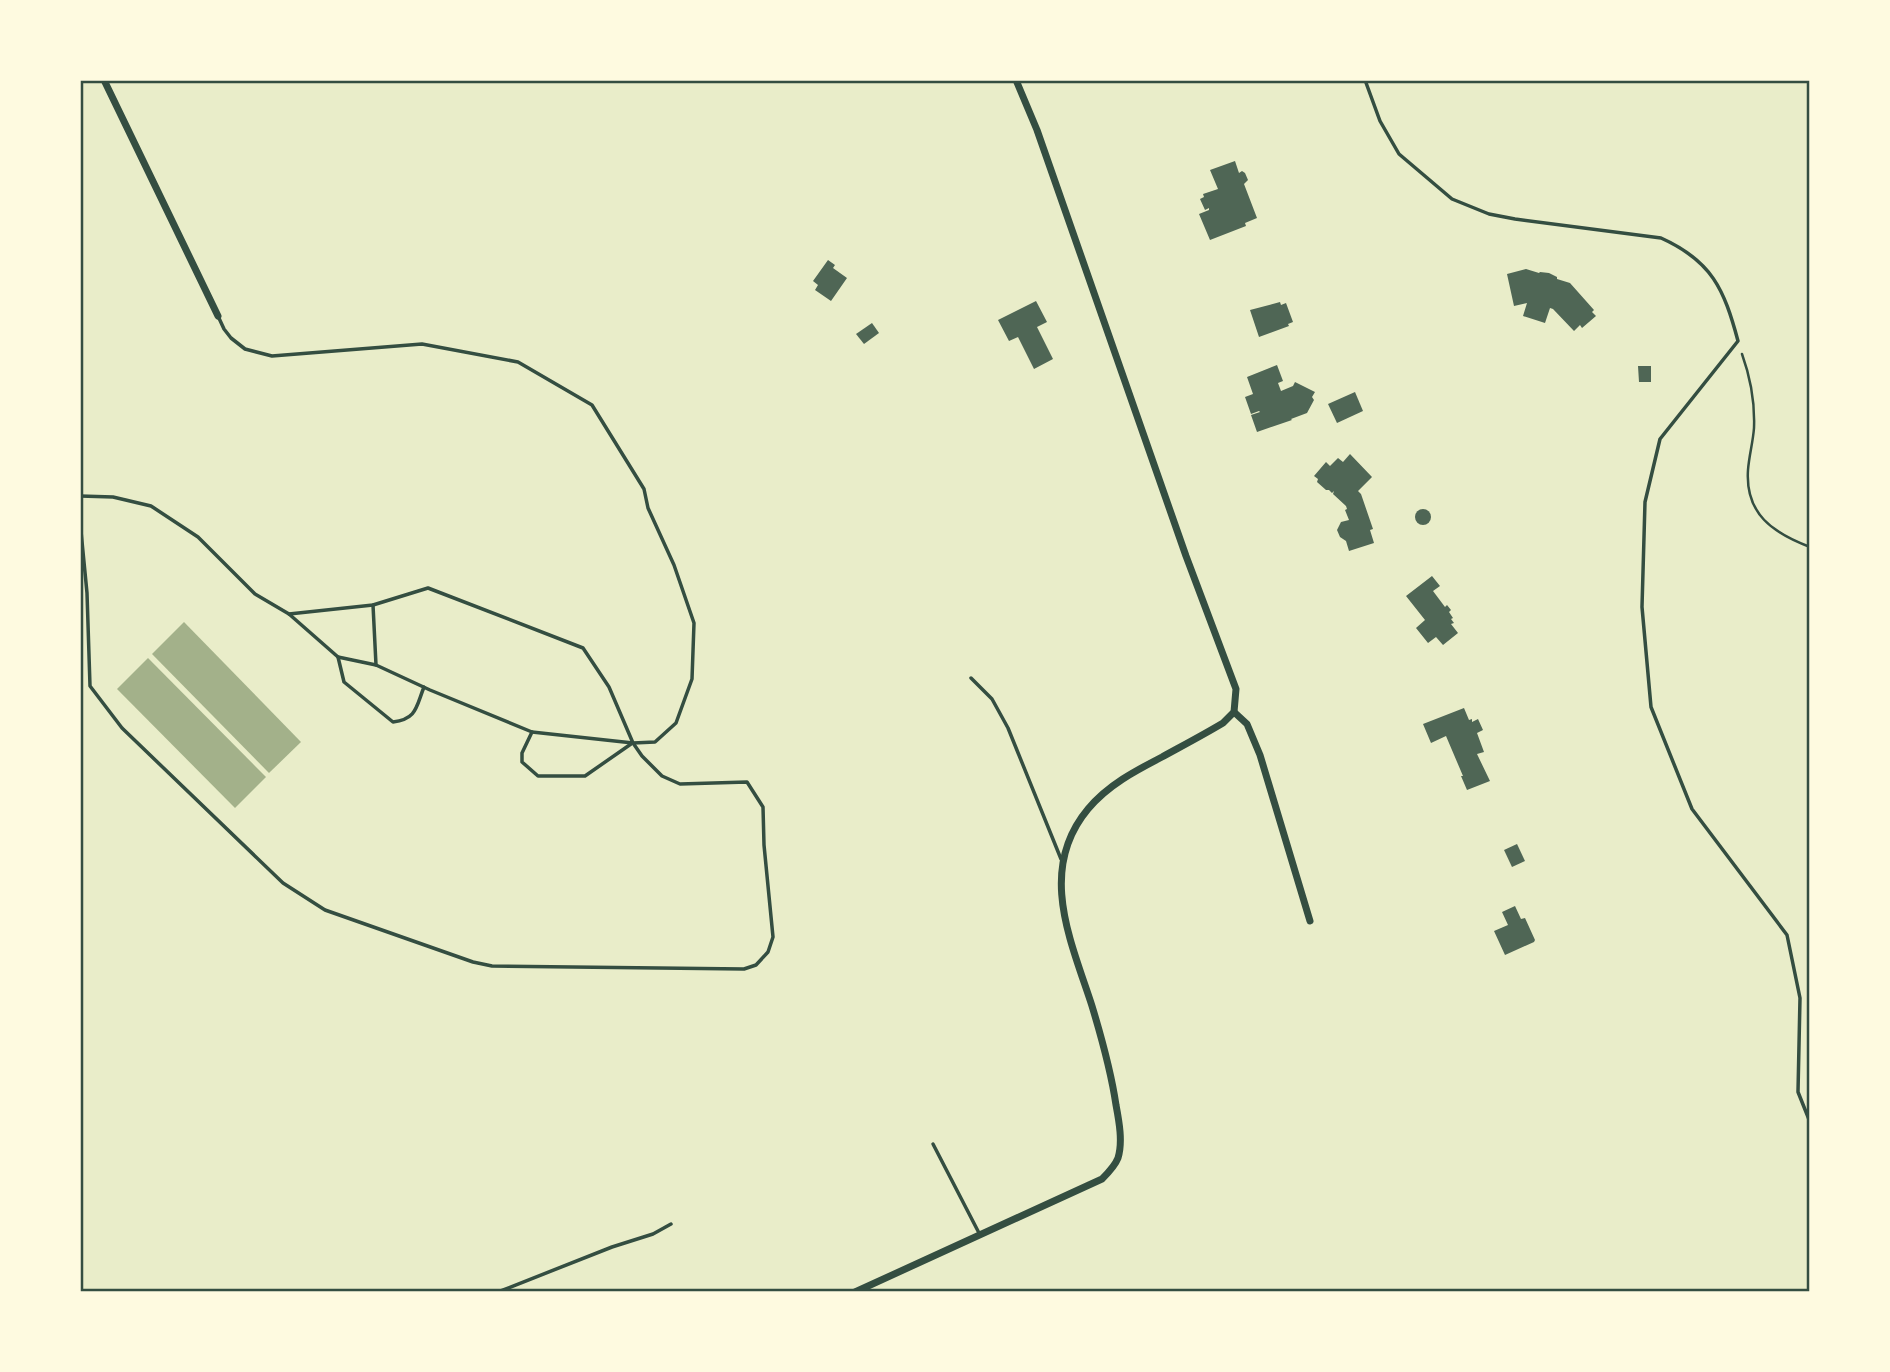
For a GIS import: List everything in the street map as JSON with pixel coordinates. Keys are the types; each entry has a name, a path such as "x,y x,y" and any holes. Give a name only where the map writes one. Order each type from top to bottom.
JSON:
{"street":[{"path":"104,80 218,316"},
{"path":"855,1292 1102,1179 1114,1166 1119,1156 1120,1128 1107,1057 1065,921 1060,879 1062,861 1077,824 1105,793 1122,779 1223,723 1234,712 1236,690 1186,556 1038,130 1016,80"},
{"path":"1234,712 1247,724 1260,755 1310,922"}],"lane":[{"path":"1365,80 1380,121 1399,154 1452,199 1489,214 1515,219 1661,238 1682,247 1701,264 1718,284 1729,308 1738,341 1660,439 1645,502 1642,607 1651,706 1692,809 1787,935 1800,999 1798,1092 1810,1122"},
{"path":"80,496 113,497 151,506 198,537 255,594 289,614 338,657 376,665 532,732 633,743 655,742 677,723 692,678 694,623 674,565 648,508 644,489 592,405 518,362 422,344 272,356 245,349 231,338 218,316"},
{"path":"80,521 87,593 90,686 122,728 283,883 325,910 473,962 492,966 744,969 756,965 768,952 773,937 764,845 764,807 747,782 680,784 662,776 633,743 609,687 583,648 428,589 373,605 289,614"},
{"path":"373,605 376,665"},
{"path":"338,657 344,682 393,722 405,721 415,711 424,687"},
{"path":"971,678 992,699 1007,728 1062,861"},
{"path":"532,732 522,753 522,762 538,776 585,776 633,743"},
{"path":"933,1144 980,1235"},
{"path":"498,1292 612,1247 653,1234 671,1224"}],"path":[{"path":"1738,341 1754,393 1754,428 1748,473 1750,497 1767,525 1787,539 1810,547"}],"shaded area":[{"path":"184,622 301,742 269,773 152,654"},
{"path":"148,658 266,777 235,808 117,689"}],"building":[{"path":"1235,161 1239,173 1245,173 1248,180 1244,184 1257,218 1245,223 1246,226 1210,240 1199,214 1209,208 1205,210 1200,199 1204,197 1203,194 1218,189 1210,170"},
{"path":"828,260 835,265 833,268 847,278 831,301 815,290 818,285 813,281"},
{"path":"1526,269 1549,273 1570,283 1594,310 1592,312 1596,316 1574,331 1550,308 1545,323 1523,316 1527,303 1514,306 1507,274"},
{"path":"1036,301 1047,322 1037,327 1053,359 1034,369 1018,337 1009,341 998,320"},
{"path":"1280,302 1281,305 1286,303 1293,322 1259,337 1250,310"},
{"path":"872,323 879,333 864,344 856,334"},
{"path":"1277,365 1283,381 1278,383 1281,391 1293,386 1295,382 1315,392 1312,397 1314,400 1307,413 1257,432 1251,415 1260,412 1251,414 1245,397 1253,394 1247,377"},
{"path":"1638,366 1651,366 1651,382 1639,382"},
{"path":"1355,392 1363,411 1337,423 1328,404"},
{"path":"1350,454 1372,477 1358,491 1373,529 1370,530 1374,543 1349,551 1346,541 1340,537 1337,530 1341,522 1349,520 1346,506 1333,494 1334,491 1332,493 1326,490 1314,476 1326,462 1330,466 1338,458 1343,462"},
{"path":"1420,509 1426,509 1431,517 1429,523 1420,525 1415,520 1415,514"},
{"path":"1432,576 1440,586 1433,591 1445,607 1447,605 1451,610 1449,612 1454,623 1451,624 1458,633 1443,645 1436,637 1428,643 1416,628 1425,620 1406,596"},
{"path":"1464,708 1469,720 1472,719 1472,722 1478,719 1483,730 1477,733 1484,752 1477,754 1490,781 1467,790 1446,736 1431,743 1423,724"},
{"path":"1517,844 1525,861 1512,867 1504,850"},
{"path":"1515,906 1521,919 1525,918 1535,940 1505,955 1494,931 1508,925 1502,912"}]}
